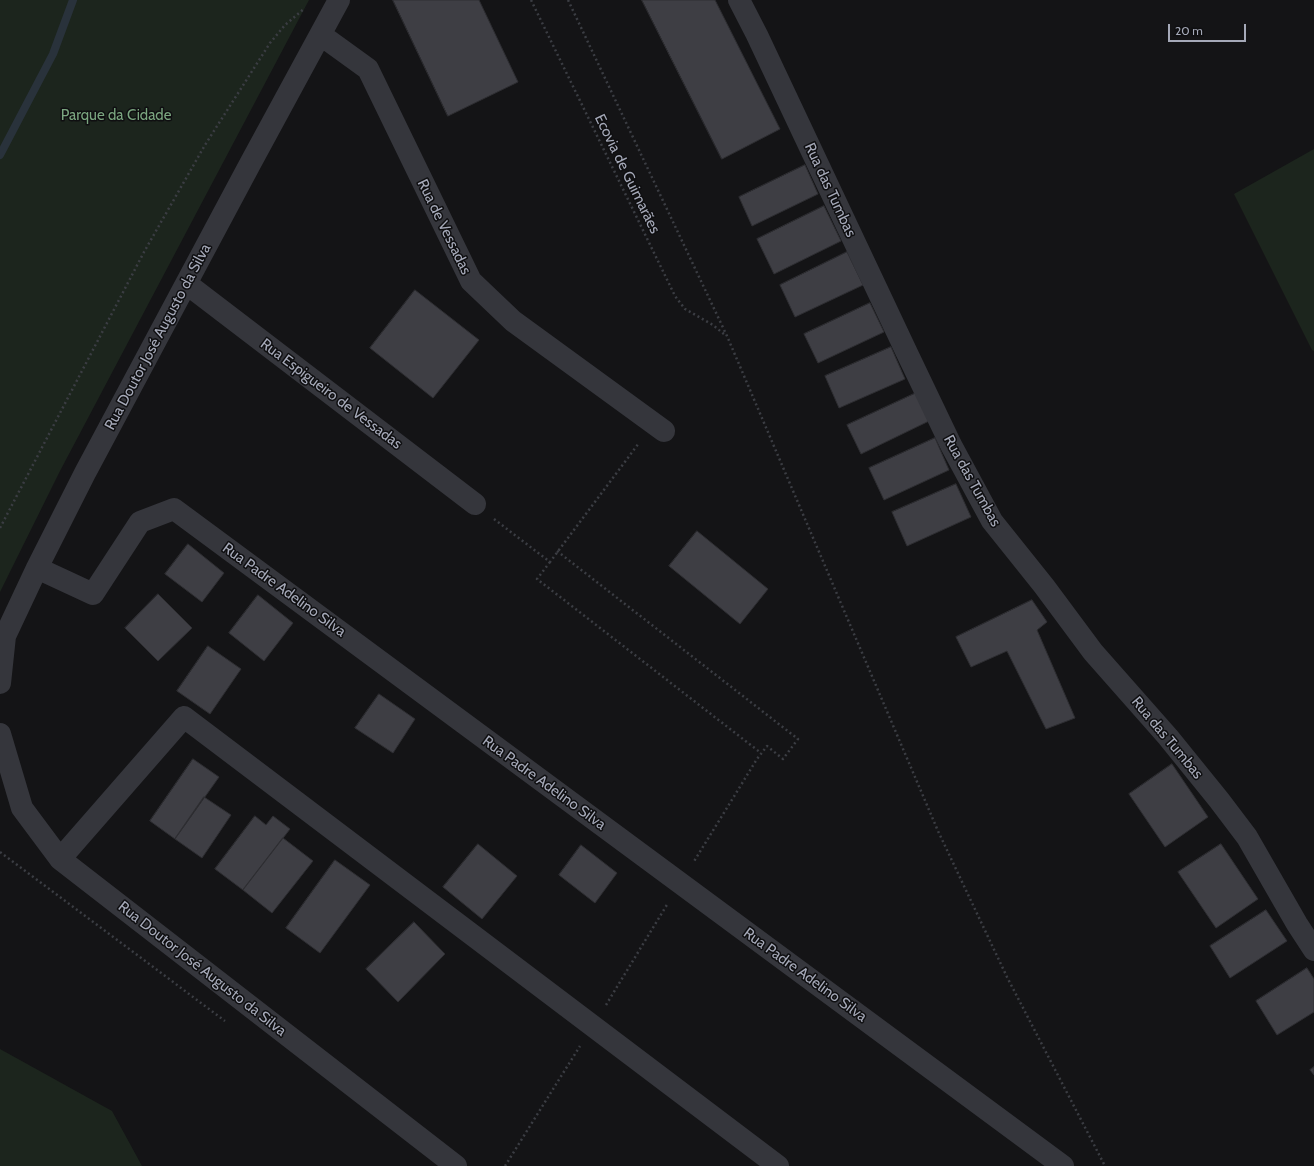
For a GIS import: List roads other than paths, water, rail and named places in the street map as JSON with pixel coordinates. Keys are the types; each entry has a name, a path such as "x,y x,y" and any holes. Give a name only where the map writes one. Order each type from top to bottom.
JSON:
{"street":[{"name":"Rua Doutor José Augusto da Silva","path":"0,683 5,636 37,568 85,473 250,164 340,0"},
{"name":"Rua das Tumbas","path":"739,0 948,438 992,521 1044,586 1093,652 1168,737 1247,837 1297,924 1314,950"},
{"name":"Rua de Vessadas","path":"321,35 368,69 471,281 513,320 659,427"},
{"name":"Rua Espigueiro de Vessadas","path":"187,284 475,504"},
{"name":"Rua Padre Adelino Silva","path":"37,568 94,594 140,522 174,509 1063,1166"},
{"path":"60,859 184,717 778,1166"},
{"name":"Rua Doutor José Augusto da Silva","path":"0,734 22,808 60,859 456,1166"}],"waterway":[{"path":"0,155 53,54 73,0"}],"park label":[{"name":"Parque da Cidade","path":"116,116"}]}
